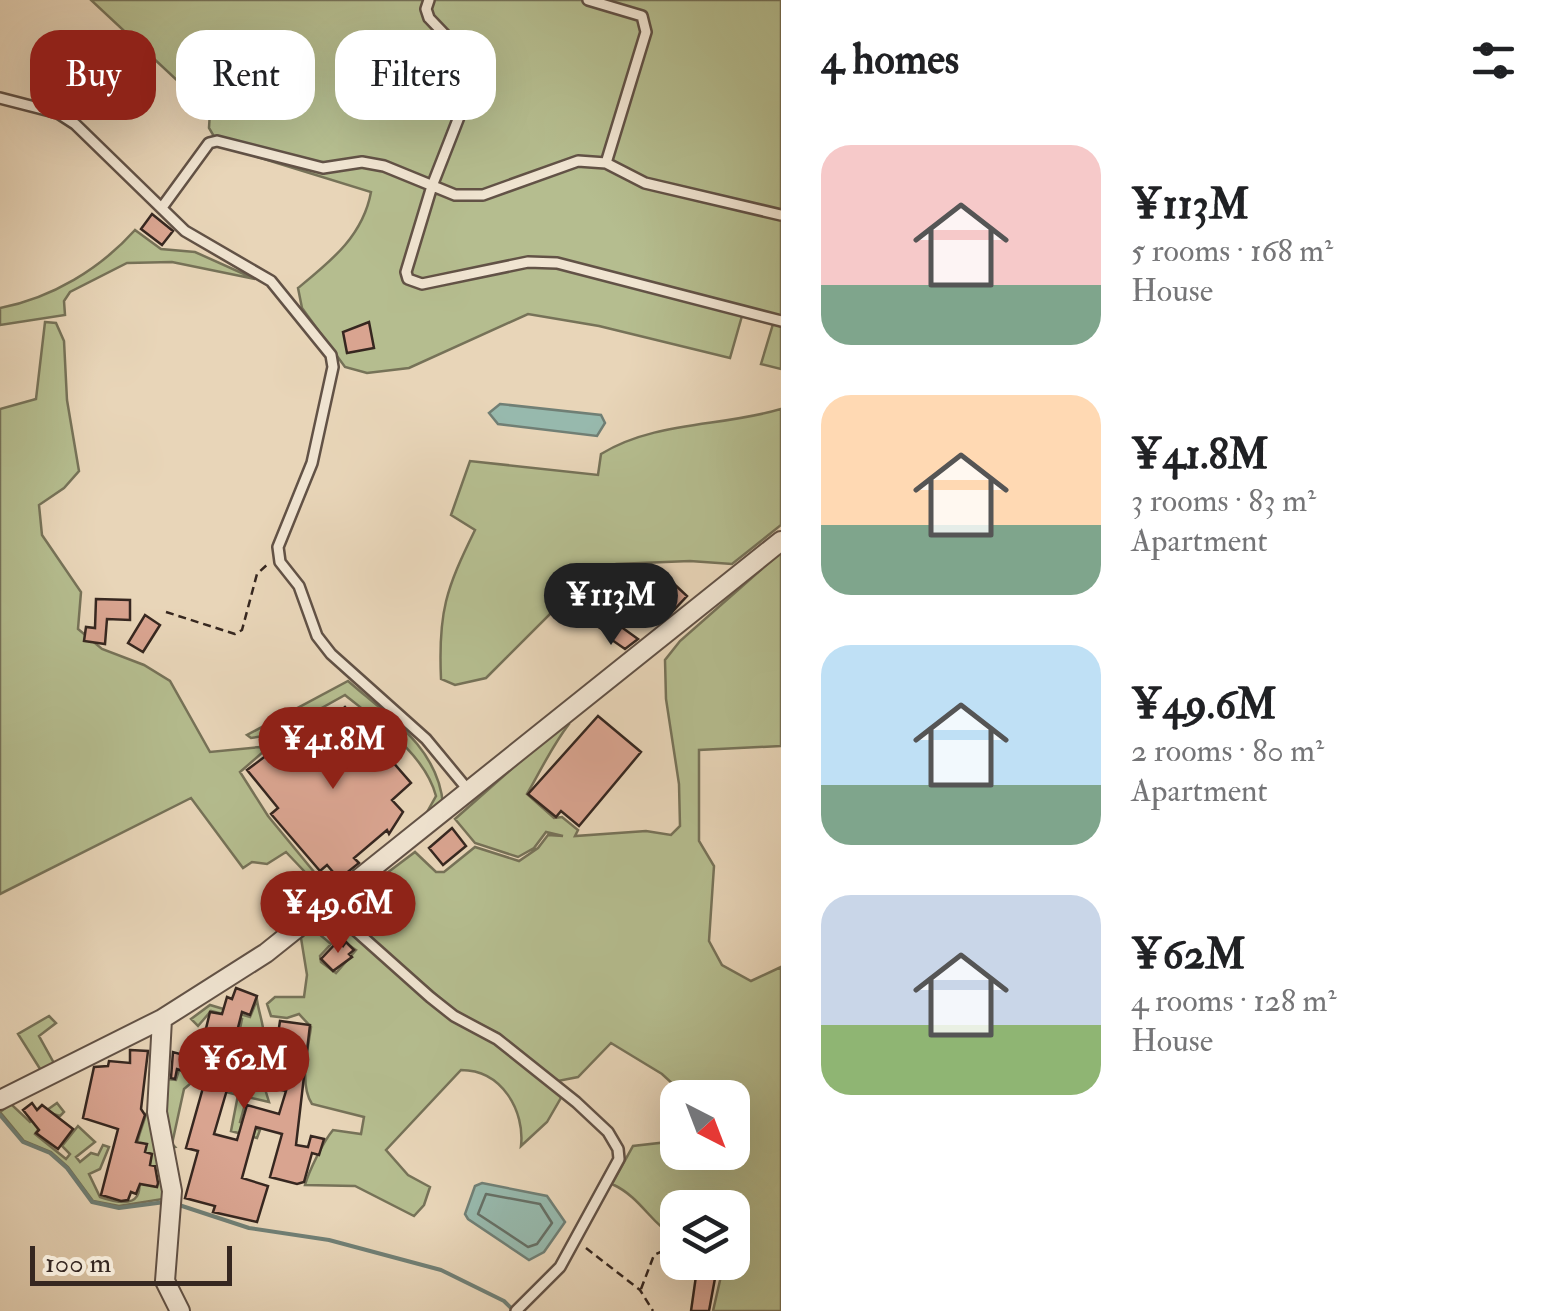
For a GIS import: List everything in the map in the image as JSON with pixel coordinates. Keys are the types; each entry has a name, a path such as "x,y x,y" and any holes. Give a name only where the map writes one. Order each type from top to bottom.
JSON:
{"street":[{"path":"0,1100 162,1019 254,961 328,906 781,541"},
{"path":"162,1019 157,1112 172,1191 165,1281 180,1311"}],"lane":[{"path":"430,0 426,10 429,18 471,62 476,76 432,186 406,272 408,279 422,284 528,262 558,263 781,320"},
{"path":"588,0 642,16 646,32 606,164"},
{"path":"0,98 58,112 75,124 200,242 270,282 331,355 333,367 312,462 278,547 279,558 298,586 317,636 331,654 426,738 470,791"},
{"path":"164,206 209,143 217,142 323,168 362,162 384,166 455,195 483,195 578,161 606,164 654,186 781,215"},
{"path":"328,906 430,997 510,1048 608,1132 618,1148 619,1159 560,1267 516,1311"}],"path":[{"path":"166,612 235,634 242,630 257,574 279,558"},
{"path":"575,1240 640,1290 653,1311"},
{"path":"640,1290 654,1256 660,1253"}],"green space":[{"path":"91,0 781,0 781,369 761,364 773,324 742,316 730,358 599,326 528,314 409,368 367,373 345,367 302,308 298,288 353,235 371,192 219,145 209,128 209,120 315,120 315,30 176,30 176,79 156,61 156,30 123,30"},
{"path":"135,230 161,249 195,252 255,279 172,262 127,263 70,292 64,301 65,315 0,325 0,308 38,297 74,280"},
{"path":"45,322 56,323 64,341 67,400 79,471 64,488 39,505 42,535 81,592 78,629 102,649 144,665 170,681 210,752 260,747 263,752 240,772 268,816 324,884 322,890 286,852 267,864 252,862 243,868 191,798 0,894 0,409 36,399"},
{"path":"781,409 781,525 732,564 616,564 574,590 486,678 455,685 441,679 446,602 475,530 451,515 470,461 598,475 601,454 622,443 666,430"},
{"path":"781,552 781,746 699,750 699,841 714,866 709,941 722,965 751,981 781,967 781,1311 713,1311 720,1280 750,1280 750,1190 660,1190 660,1226 631,1196 612,1184 633,1146 660,1143 660,1170 750,1170 750,1080 669,1080 611,1043 578,1077 558,1081 498,1033 456,1012 352,922 348,913 359,894 415,852 436,872 444,872 475,847 519,861 538,848 548,835 563,836 546,832 534,848 518,857 475,843 455,819 566,721 569,724 527,794 554,818 562,817 578,830 575,836 646,831 671,835 680,826 679,784 666,699 665,660 680,641"},
{"path":"348,681 409,735 432,766 443,805 422,821 436,796 422,766 385,727 345,695 275,734 251,738 247,735"},
{"path":"345,925 427,999 496,1041 562,1096 547,1122 521,1146 519,1119 508,1095 488,1077 461,1070 386,1150 408,1175 430,1187 424,1205 414,1216 355,1186 305,1185 333,1130 361,1134 364,1117 312,1104 305,1077 311,1027 299,1014 287,1018 271,1016 267,1004 275,997 304,997 307,975 301,938 312,928 331,944 320,956 321,962 336,973 356,950 338,938"},
{"path":"257,1000 264,1038 255,1058 235,1053 242,1019 211,1011 198,1026 191,1019 210,1005 250,1017"},
{"path":"49,1016 56,1023 39,1036 55,1065 42,1072 18,1034"},
{"path":"179,1070 249,1090 265,1089 269,1102 247,1097 240,1122 260,1130 257,1138 231,1131 238,1095 191,1083 184,1089 172,1144 175,1147 170,1148 165,1124 166,1079 176,1080"},
{"path":"57,1103 64,1112 60,1116 50,1113 35,1134 66,1159 70,1154 62,1146 78,1126 95,1142 76,1157 80,1162 91,1153 98,1155 103,1145 109,1147 100,1169 89,1174 100,1197 116,1201 127,1202 138,1194 137,1144 146,1114 150,1115 163,1165 163,1199 119,1206 93,1201 68,1167 51,1152 24,1141 0,1112 11,1104 30,1122"}],"water":[{"path":"500,404 601,415 605,423 597,436 498,424 489,413"},
{"path":"482,1183 547,1196 565,1222 544,1252 529,1260 468,1219 465,1214 475,1186"}],"building":[{"path":"152,214 173,231 162,245 141,229"},
{"path":"369,322 374,348 347,353 343,332"},
{"path":"672,582 687,596 672,612 656,598"},
{"path":"590,593 619,612 613,621 638,639 625,649 612,640 614,637 578,614"},
{"path":"96,599 130,600 130,620 107,619 105,644 84,641 86,627 95,628"},
{"path":"145,615 160,625 143,652 128,643"},
{"path":"345,707 411,783 392,800 403,812 389,834 387,830 354,858 359,863 339,879 327,865 320,871 271,814 278,808 247,770 292,736 300,746"},
{"path":"598,716 641,752 579,826 561,811 556,817 528,794"},
{"path":"452,828 466,846 443,865 429,848"},
{"path":"338,941 343,946 346,942 354,950 349,954 352,957 333,971 321,959"},
{"path":"236,988 257,996 250,1015 242,1012 230,1059 249,1064 248,1069 272,1074 280,1021 310,1025 296,1145 308,1147 311,1136 324,1139 319,1155 312,1153 304,1182 297,1184 270,1177 282,1134 256,1127 242,1178 268,1186 257,1222 213,1212 215,1206 185,1198 198,1151 186,1148 206,1077 177,1069 175,1079 171,1078 173,1052 187,1056 189,1046 201,1049 210,1012 222,1014 227,997 232,999","holes":["229,1083 286,1091 279,1114 247,1105 237,1140 214,1134"]},
{"path":"130,1050 148,1051 141,1109 145,1115 136,1142 147,1144 145,1152 152,1154 150,1165 155,1166 158,1183 157,1187 140,1184 136,1194 131,1192 128,1200 121,1201 101,1195 118,1129 83,1118 94,1067 108,1066 109,1061 130,1063"},
{"path":"32,1103 37,1110 42,1105 73,1129 58,1149 36,1133 39,1130 23,1110"},
{"path":"695,1280 715,1280 709,1311 691,1311"}],"waterway":[{"path":"0,1115 23,1142 50,1153 67,1168 92,1202 119,1208 165,1202"},
{"path":"179,1205 249,1228 329,1240 441,1270 504,1301 514,1311"}]}
